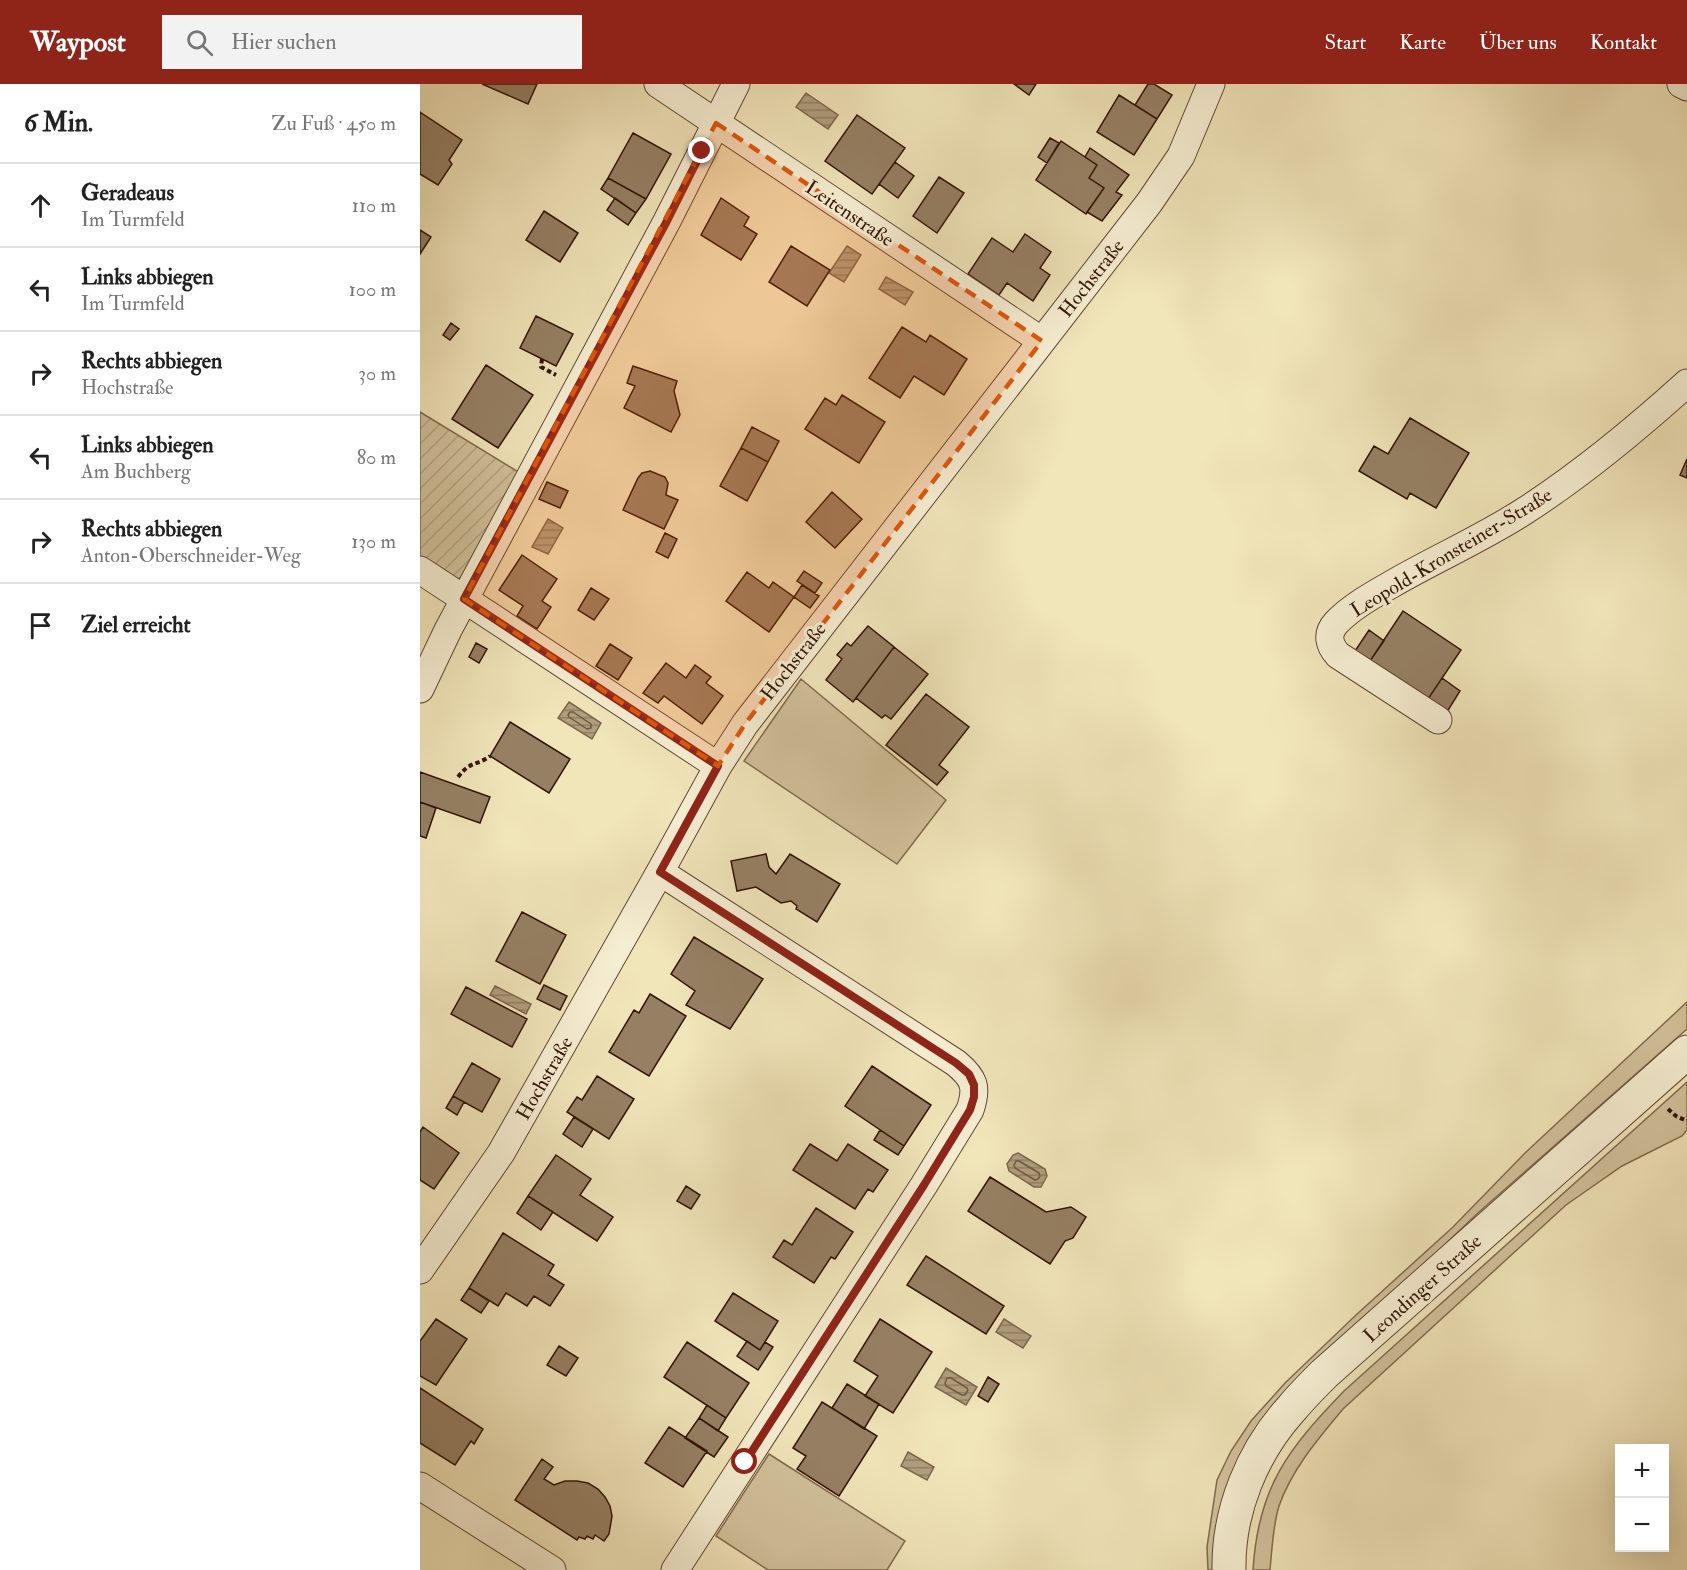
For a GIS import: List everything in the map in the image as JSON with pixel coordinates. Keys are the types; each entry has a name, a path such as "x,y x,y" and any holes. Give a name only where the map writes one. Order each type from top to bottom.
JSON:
{"street":[{"name":"Leitenstraße","path":"658,84 1042,341"},
{"path":"420,688 464,599 670,215 736,84"},
{"name":"Hochstraße","path":"420,1270 501,1153 718,766 751,715 1149,203 1181,156 1211,84"},
{"path":"1681,84 1687,87"},
{"name":"Leopold-Kronsteiner-Straße","path":"1438,720 1338,655 1332,648 1329,637 1334,625 1347,613 1376,594 1522,512 1584,470 1646,420 1687,383"},
{"path":"420,570 718,766"},
{"path":"660,872 956,1063 969,1074 974,1085 974,1097 970,1110 924,1185 675,1570"},
{"name":"Leondinger Straße","path":"1229,1570 1232,1528 1238,1501 1250,1470 1290,1409 1324,1374 1687,1052"},
{"path":"420,1486 552,1570"}],"path":[{"path":"458,777 470,764 490,756"}],"highlighted area":[{"path":"716,123 1042,341 745,724 718,766 464,599"}],"shaded area":[{"path":"420,412 520,473 468,575 457,579 420,562"},
{"path":"801,679 946,800 897,864 744,761"},
{"path":"1687,1002 1687,1029 1479,1212 1372,1314 1324,1356 1215,1570 1208,1570 1207,1547 1217,1480 1231,1451 1251,1421 1285,1383 1453,1227 1525,1153"},
{"path":"1687,1082 1687,1130 1682,1136 1622,1166 1566,1205 1343,1409 1307,1455 1284,1492 1275,1521 1270,1570 1253,1570 1261,1515 1269,1492 1292,1451 1324,1412 1344,1391"},
{"path":"769,1454 905,1541 887,1570 768,1570 716,1536"}],"water":[{"path":"806,93 838,115 828,129 796,107"},
{"path":"847,246 861,255 844,282 829,273"},
{"path":"886,277 913,292 905,305 879,289"},
{"path":"548,519 563,528 548,554 532,547"},
{"path":"569,702 601,723 592,739 558,718"},
{"path":"495,986 531,1004 526,1014 490,995"},
{"path":"1018,1153 1045,1169 1047,1176 1041,1187 1034,1187 1009,1171 1007,1164 1013,1155"},
{"path":"1004,1319 1031,1336 1023,1348 996,1332"},
{"path":"946,1368 977,1387 966,1405 935,1387"},
{"path":"908,1452 934,1467 927,1480 901,1466"}],"building":[{"path":"482,84 537,84 528,104"},
{"path":"1014,84 1036,84 1029,95"},
{"path":"1148,84 1154,84 1172,95 1157,119 1135,105"},
{"path":"1119,95 1157,119 1134,155 1097,132"},
{"path":"420,112 462,140 449,160 452,164 438,185 420,174"},
{"path":"857,115 905,148 872,194 825,161"},
{"path":"633,133 671,154 646,199 608,178"},
{"path":"1050,138 1059,143 1047,163 1038,157"},
{"path":"1061,141 1097,165 1089,178 1104,188 1086,214 1036,180"},
{"path":"1090,148 1129,175 1116,192 1122,195 1102,221 1087,212 1104,188 1089,178 1097,165 1085,157"},
{"path":"895,162 914,176 898,198 879,184"},
{"path":"939,177 964,193 937,233 913,216"},
{"path":"608,178 646,199 636,213 601,189"},
{"path":"615,198 636,213 628,225 607,210"},
{"path":"721,198 749,217 744,226 757,234 741,260 701,235"},
{"path":"544,211 578,233 560,262 526,240"},
{"path":"420,230 431,237 420,254"},
{"path":"1025,234 1051,252 1040,268 1050,275 1033,301 1007,283 999,295 968,274 992,238 1013,252"},
{"path":"791,246 830,270 807,306 769,282"},
{"path":"536,316 573,334 556,366 520,348"},
{"path":"451,323 459,329 450,340 443,335"},
{"path":"902,327 926,342 930,335 967,359 944,395 914,376 900,398 869,378"},
{"path":"486,365 533,395 498,448 452,419"},
{"path":"633,366 677,381 674,391 680,415 671,432 624,408 635,386 627,383"},
{"path":"842,395 885,422 859,463 805,429 825,398 836,405"},
{"path":"1410,418 1469,453 1436,508 1410,493 1407,499 1359,471 1374,446 1388,454"},
{"path":"752,427 779,441 768,462 741,448"},
{"path":"741,448 768,462 747,501 720,486"},
{"path":"1687,459 1687,478 1680,475"},
{"path":"650,471 665,477 668,483 666,495 678,500 664,529 623,510 638,478 642,473"},
{"path":"547,482 568,491 560,508 539,499"},
{"path":"832,492 862,519 835,548 806,522"},
{"path":"665,533 677,539 668,558 656,552"},
{"path":"522,555 557,579 542,601 551,607 537,629 517,616 523,606 499,590"},
{"path":"804,571 822,583 815,593 797,581"},
{"path":"747,572 769,588 773,582 794,597 769,632 726,601"},
{"path":"802,585 819,596 810,608 794,597"},
{"path":"591,588 609,599 594,620 578,610"},
{"path":"1403,611 1461,650 1428,699 1370,661"},
{"path":"868,626 894,647 853,702 826,680 842,659 837,655 847,643 851,646"},
{"path":"1369,630 1384,641 1370,661 1355,651"},
{"path":"476,643 487,649 479,663 469,657"},
{"path":"610,644 632,658 618,680 596,666"},
{"path":"894,647 928,674 891,719 885,715 882,718 856,698"},
{"path":"666,663 686,678 695,665 711,677 706,683 723,696 702,724 664,696 658,703 643,693"},
{"path":"1442,678 1460,691 1447,712 1428,699"},
{"path":"926,694 969,727 939,765 948,772 937,785 886,745"},
{"path":"510,722 570,759 549,793 490,756"},
{"path":"420,772 490,797 480,823 420,802"},
{"path":"420,802 436,808 426,838 420,836"},
{"path":"766,854 769,867 776,874 790,854 840,884 817,922 796,909 797,906 791,901 781,903 756,887 737,891 731,861"},
{"path":"522,912 566,935 540,984 496,961"},
{"path":"694,937 763,979 730,1029 686,1005 695,991 671,974"},
{"path":"544,985 567,996 560,1010 537,999"},
{"path":"466,987 527,1019 512,1047 451,1014"},
{"path":"650,994 686,1016 649,1076 609,1052 634,1010 639,1013"},
{"path":"472,1063 500,1079 482,1112 453,1096"},
{"path":"872,1066 931,1105 904,1146 845,1106"},
{"path":"597,1076 634,1099 609,1139 567,1112 577,1097 582,1100"},
{"path":"453,1096 464,1102 457,1115 446,1108"},
{"path":"574,1117 593,1129 582,1147 563,1134"},
{"path":"423,1127 459,1153 434,1189 420,1180 420,1132"},
{"path":"880,1130 904,1146 898,1155 874,1140"},
{"path":"810,1144 837,1161 848,1144 888,1170 873,1192 868,1189 855,1209 793,1170"},
{"path":"556,1155 591,1179 580,1195 613,1217 597,1241 528,1196"},
{"path":"990,1177 1046,1212 1071,1207 1086,1217 1073,1238 1065,1241 1050,1264 968,1211"},
{"path":"686,1186 700,1195 691,1209 677,1201"},
{"path":"528,1196 553,1212 541,1230 517,1213"},
{"path":"816,1208 853,1232 835,1259 831,1257 814,1283 773,1257 784,1240 792,1245"},
{"path":"503,1233 554,1265 548,1275 564,1285 550,1306 534,1296 527,1306 506,1293 498,1306 469,1288"},
{"path":"926,1256 1004,1306 986,1334 907,1285"},
{"path":"469,1288 489,1301 481,1313 461,1300"},
{"path":"733,1293 778,1321 760,1350 715,1321"},
{"path":"436,1319 467,1339 436,1385 420,1376 420,1341"},
{"path":"880,1319 932,1352 893,1413 865,1396 878,1376 854,1361"},
{"path":"747,1341 760,1350 765,1342 773,1347 758,1370 737,1356"},
{"path":"687,1342 749,1383 726,1418 664,1377"},
{"path":"559,1346 578,1358 566,1376 547,1365"},
{"path":"988,1377 999,1384 988,1402 978,1396"},
{"path":"847,1384 879,1404 864,1429 832,1408"},
{"path":"420,1388 483,1429 474,1444 471,1441 455,1465 420,1443"},
{"path":"822,1402 877,1436 839,1496 797,1469 806,1456 793,1448"},
{"path":"707,1405 726,1418 718,1431 699,1418"},
{"path":"699,1418 728,1437 714,1457 685,1438"},
{"path":"669,1427 707,1451 683,1487 645,1463"},
{"path":"542,1459 553,1467 544,1479 554,1485 565,1481 588,1483 605,1497 612,1516 609,1534 604,1541 595,1535 593,1539 587,1536 585,1539 579,1537 577,1540 515,1500"}],"route":[{"path":"702,151 667,221 464,599 718,766 660,872 956,1063 969,1074 974,1085 974,1097 970,1110 745,1462"}]}
